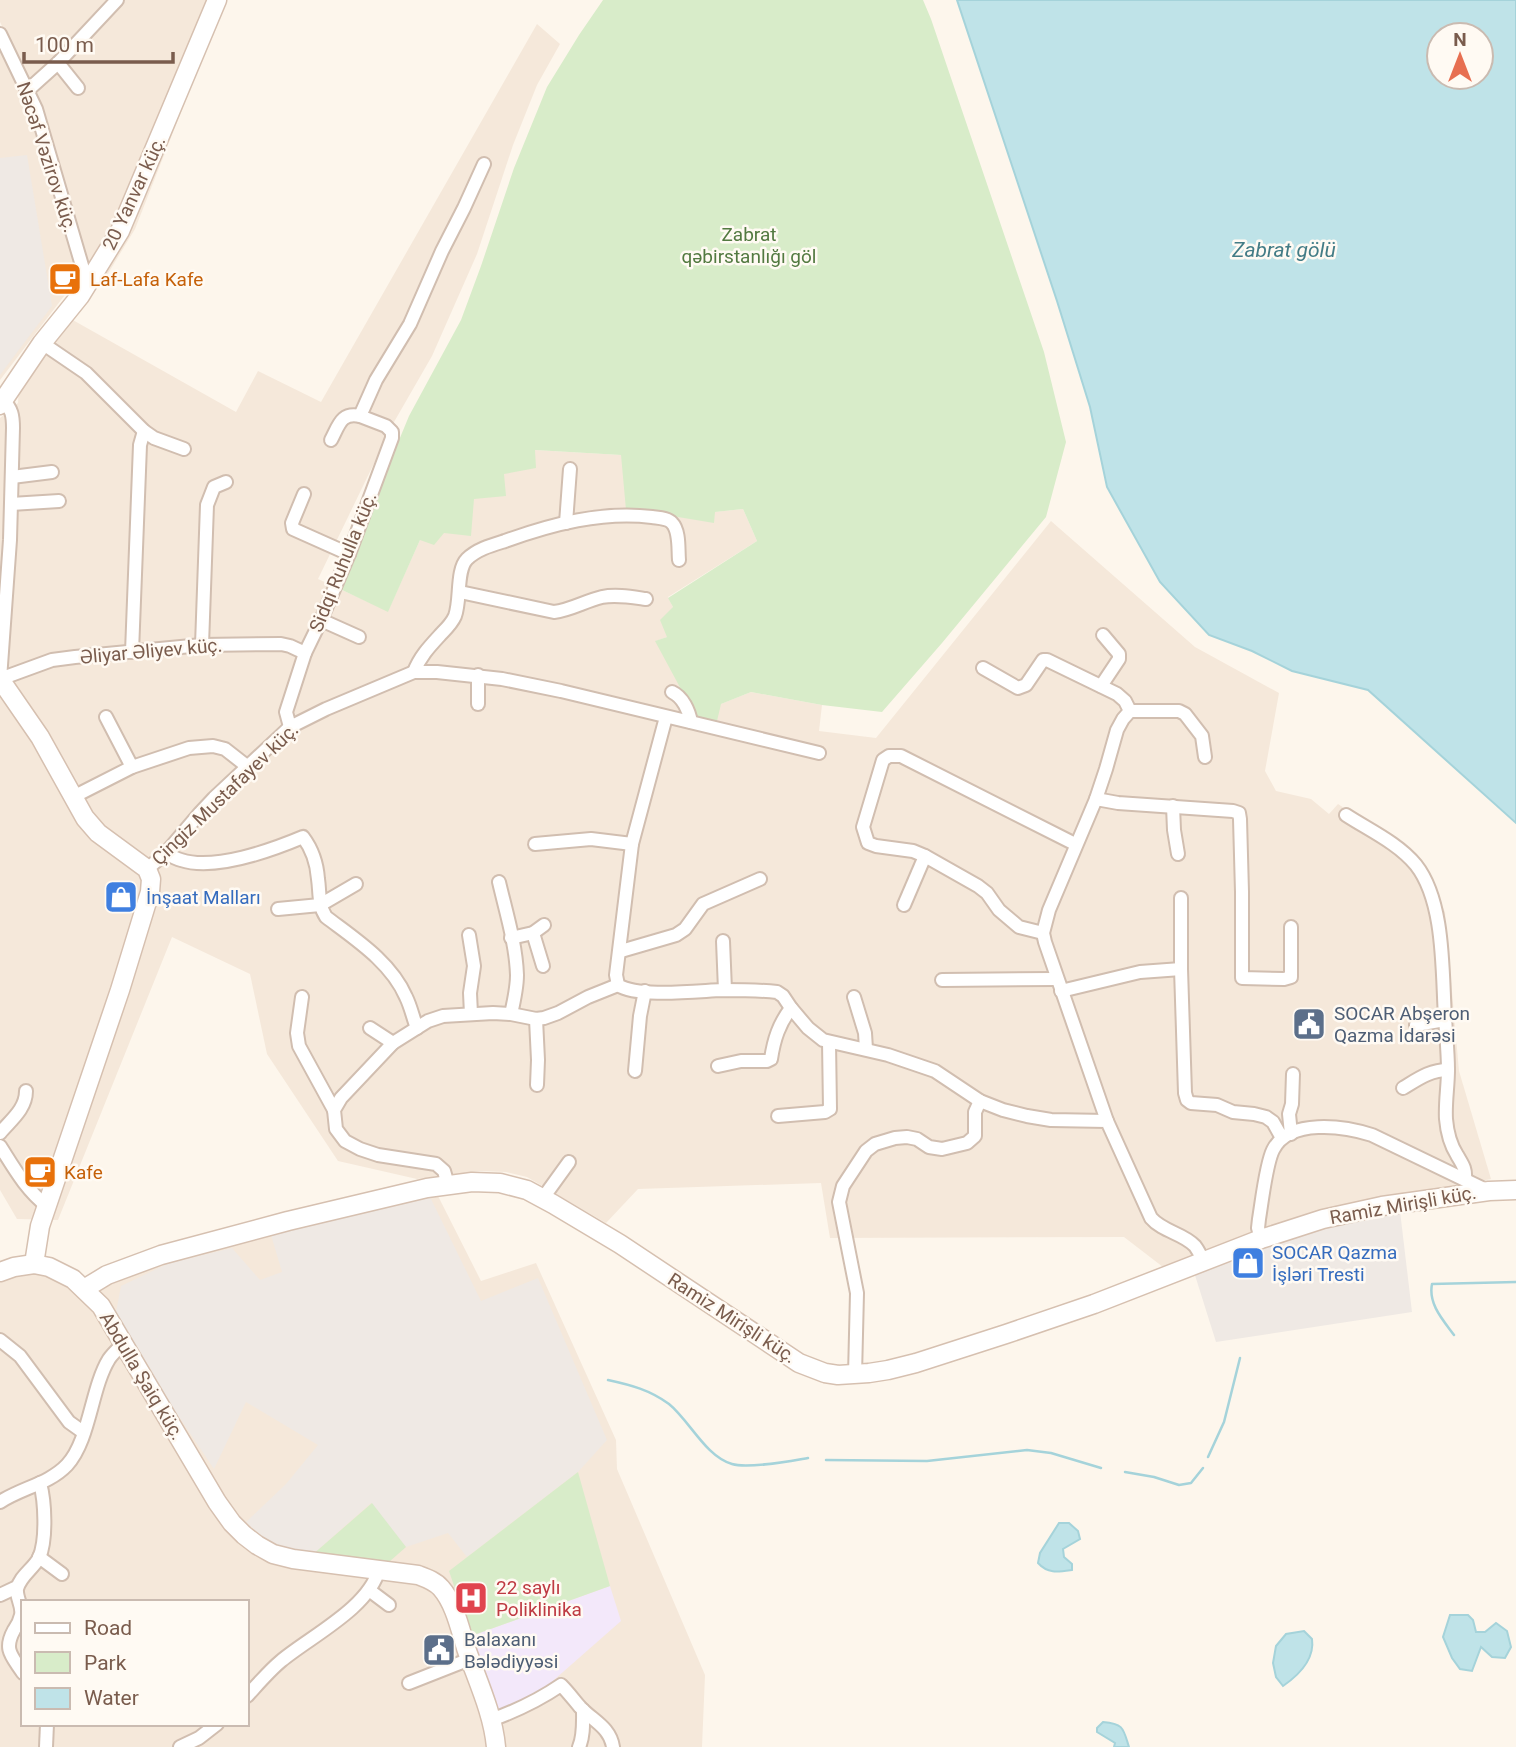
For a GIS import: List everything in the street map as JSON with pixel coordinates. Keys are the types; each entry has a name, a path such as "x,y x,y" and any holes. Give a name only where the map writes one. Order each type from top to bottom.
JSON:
{"street":[{"path":"28,90 58,63 117,0"},
{"name":"20 Yanvar küç.","path":"2,403 42,343 90,281 129,213 217,0"},
{"name":"Nəcəf Vəzirov küç.","path":"1,39 36,109 83,269 90,281"},
{"path":"58,63 78,88"},
{"path":"331,440 346,416 360,416 376,380 410,324 484,164"},
{"path":"42,343 86,373 144,431 154,438 184,449"},
{"path":"0,1272 34,1264 38,1236 47,1206 120,990 150,892 151,879 147,869 98,833 85,818 40,737 6,699 0,679 9,566 12,414 10,407 2,403"},
{"name":"Sidqi Ruhulla küç.","path":"290,727 286,712 305,653 349,554 392,438 392,432 386,426 360,416"},
{"path":"132,652 140,444 144,431"},
{"path":"566,523 570,469"},
{"path":"12,477 52,472"},
{"path":"202,645 207,505 214,487 226,482"},
{"path":"304,494 292,523 293,529 349,554"},
{"path":"11,504 59,501"},
{"path":"414,672 418,660 453,620 460,592 462,566 468,558 482,549 543,528 622,515 667,519 674,524 679,560"},
{"path":"460,592 554,612 602,597 646,599"},
{"path":"321,620 359,637"},
{"path":"1101,686 1119,659 1119,654 1103,635"},
{"name":"Əliyar Əliyev küç.","path":"0,679 52,660 202,645 281,645 305,653"},
{"path":"983,668 1018,688 1026,685 1043,660 1047,660 1117,694 1125,701 1130,711"},
{"name":"Çingiz Mustafayev küç.","path":"147,869 166,853 200,813 290,727 414,672 478,675 550,689 819,753"},
{"path":"478,675 478,704"},
{"path":"672,692 680,697 691,723"},
{"path":"1203,1261 1193,1244 1165,1230 1151,1218 1107,1121 1043,933 1049,910 1096,799 1117,730 1130,711 1179,711 1185,714 1202,736 1205,757"},
{"path":"106,717 132,767"},
{"path":"618,985 616,980 632,844 666,717"},
{"path":"73,797 132,767 189,748 213,746 225,749 248,767"},
{"path":"1043,933 1019,927 999,910 987,893 978,886 925,856 913,851 868,843 863,827 883,760 890,756 901,756 1075,845"},
{"path":"1096,799 1238,813 1242,978 1291,976 1291,927"},
{"path":"1173,806 1178,854"},
{"path":"1346,815 1401,851 1416,865 1429,892 1441,950 1448,1070 1448,1132 1466,1171 1465,1179"},
{"path":"166,853 191,862 235,860 303,837 310,846 317,873 320,905 326,917 379,959 408,1000 417,1028"},
{"path":"535,845 591,839 632,844"},
{"path":"904,905 925,856"},
{"path":"621,951 676,935 685,929 704,904 760,879"},
{"path":"499,882 517,976 511,1014"},
{"path":"278,909 320,905 356,884"},
{"path":"1181,898 1181,969 1187,1100 1191,1104 1217,1105 1233,1112 1266,1117 1286,1136"},
{"path":"511,937 538,929 542,966"},
{"path":"469,935 474,966 470,993 471,1014"},
{"path":"723,941 725,990"},
{"path":"942,980 1059,985 1140,972 1181,969"},
{"path":"334,1110 341,1098 393,1043 428,1021 443,1016 471,1014 511,1014 536,1019 558,1013 618,985 645,991 776,992 783,996 815,1035 829,1042 866,1049 935,1071 980,1101 1003,1110 1051,1120 1107,1121"},
{"path":"635,1071 645,991"},
{"path":"302,997 297,1033 299,1046 334,1110 336,1129 345,1141 378,1155 436,1164 444,1171 448,1185"},
{"path":"854,998 865,1033 866,1049"},
{"path":"718,1066 771,1059 776,1032 791,1008"},
{"path":"536,1019 537,1085"},
{"path":"1416,1025 1445,1020"},
{"path":"370,1028 393,1043"},
{"path":"778,1116 825,1112 830,1109 829,1042"},
{"path":"1403,1088 1427,1074 1448,1070"},
{"path":"1261,1239 1259,1219 1271,1154 1286,1136 1292,1104 1293,1073"},
{"path":"0,1133 22,1109 26,1101 26,1091"},
{"path":"855,1375 857,1293 839,1202 843,1186 866,1151 875,1144 895,1138 917,1139 929,1147 942,1149 967,1143 975,1136 975,1112 980,1101"},
{"path":"1286,1136 1319,1127 1334,1126 1358,1130 1489,1191"},
{"path":"0,1146 28,1189 47,1206"},
{"path":"543,1198 569,1162"},
{"name":"Ramiz Mirişli küç.","path":"84,1289 107,1275 161,1255 342,1208 427,1188 472,1182 500,1183 527,1190 543,1198 620,1244 799,1363 825,1373 855,1375 916,1363 1006,1335 1261,1239 1323,1219 1357,1210 1489,1191 1516,1190"},
{"name":"Abdulla Şaiq küç.","path":"34,1264 59,1271 102,1306 204,1482 224,1512 244,1535 265,1550 281,1557 418,1575 428,1578 441,1588 452,1608 491,1720 493,1746"},
{"path":"0,1340 20,1356 69,1422 83,1432"},
{"path":"0,1502 40,1483 62,1470 69,1462 83,1432 104,1369 124,1343"},
{"path":"0,1595 17,1587 39,1557 44,1524 43,1492 40,1483"},
{"path":"39,1557 62,1574"},
{"path":"248,1695 281,1661 354,1606 369,1590 379,1569"},
{"path":"17,1587 21,1609"},
{"path":"369,1590 388,1605"},
{"path":"21,1617 8,1646 21,1670"},
{"path":"409,1683 470,1659"},
{"path":"491,1720 535,1702 561,1685 610,1735 613,1747"},
{"path":"579,1747 583,1710"},
{"path":"46,1747 47,1726"},
{"path":"180,1747 201,1742 215,1726"}],"shaded area":[{"path":"0,0 225,0 135,229 104,280 88,268 28,79 0,22"},
{"path":"537,24 560,44 537,85 513,145 477,254 432,356 394,422 318,579 388,611 420,540 444,532 474,499 535,450 621,455 642,511 714,522 714,512 743,509 757,541 668,597 673,607 667,637 656,641 721,704 751,692 822,705 819,731 876,738 1051,521 1195,647 1279,693 1265,771 1276,791 1311,799 1329,814 1338,804 1420,858 1445,912 1459,1071 1491,1179 1359,1203 1302,1217 1163,1267 1124,1237 830,1238 821,1183 638,1189 606,1223 527,1177 506,1172 480,1171 417,1179 338,1161 267,1054 250,974 172,937 58,1220 17,1219 0,1190 0,418 18,403 19,386 71,319 236,412 258,371 321,402"},
{"path":"0,47 33,119 44,165 80,275 0,380"},
{"path":"27,155 52,306 0,375 0,158"},
{"path":"436,1192 481,1281 536,1263 616,1440 617,1469 705,1675 702,1747 0,1747 0,1278 39,1273 83,1295 164,1260"},
{"path":"430,1197 481,1301 538,1278 607,1440 578,1472 467,1557 448,1533 406,1547 371,1503 311,1556 274,1547 246,1522 286,1484 318,1445 246,1402 214,1469 179,1417 116,1312 121,1286 169,1263 232,1248 260,1280 282,1272 271,1235"},
{"path":"1400,1211 1412,1312 1216,1342 1194,1272 1327,1226"},
{"path":"610,1586 621,1621 530,1701 497,1713 471,1636"}],"green space":[{"name":"Zabrat qəbirstanlığı göl","path":"603,0 923,0 931,19 1044,352 1066,442 1046,517 882,712 822,705 751,692 721,704 717,721 697,719 655,641 667,637 660,620 673,607 668,598 757,541 743,509 715,512 714,523 626,510 621,455 535,450 536,468 504,474 506,496 474,499 471,536 444,533 434,545 420,540 388,612 338,588 409,416 461,320 514,168 547,87"},
{"path":"578,1472 610,1586 471,1636 449,1571"},
{"path":"372,1503 406,1547 389,1562 311,1556"}],"water":[{"name":"Zabrat gölü","path":"957,0 1516,0 1516,823 1368,690 1292,671 1252,651 1209,635 1160,582 1107,487 1090,407"},
{"path":"1059,1523 1069,1523 1078,1531 1080,1539 1063,1549 1064,1557 1072,1564 1072,1570 1049,1571 1038,1563 1040,1553"},
{"path":"1450,1615 1468,1615 1473,1620 1476,1632 1485,1632 1496,1623 1507,1631 1511,1647 1505,1658 1492,1657 1481,1647 1472,1671 1460,1669 1443,1637"},
{"path":"1304,1631 1312,1639 1311,1654 1300,1672 1283,1686 1276,1677 1273,1663 1276,1646 1286,1634"},
{"path":"1103,1722 1122,1728 1129,1747 1114,1747 1115,1743 1097,1732"}],"waterway":[{"path":"1454,1335 1434,1305 1432,1284 1516,1282"},
{"path":"1208,1457 1224,1422 1240,1358"},
{"path":"608,1380 640,1389 662,1399 714,1454 732,1464 758,1465 808,1458"},
{"path":"826,1460 927,1461 1027,1450 1051,1453 1101,1468"},
{"path":"1125,1472 1179,1485 1191,1483 1203,1468"}],"place":[{"name":"Laf-Lafa Kafe","path":"65,279"},
{"name":"İnşaat Malları","path":"121,897"},
{"name":"SOCAR Abşeron Qazma İdarəsi","path":"1309,1024"},
{"name":"Kafe","path":"40,1172"},
{"name":"SOCAR Qazma İşləri Tresti","path":"1248,1263"},
{"name":"22 saylı Poliklinika","path":"471,1598"},
{"name":"Balaxanı Bələdiyyəsi","path":"439,1650"}]}
